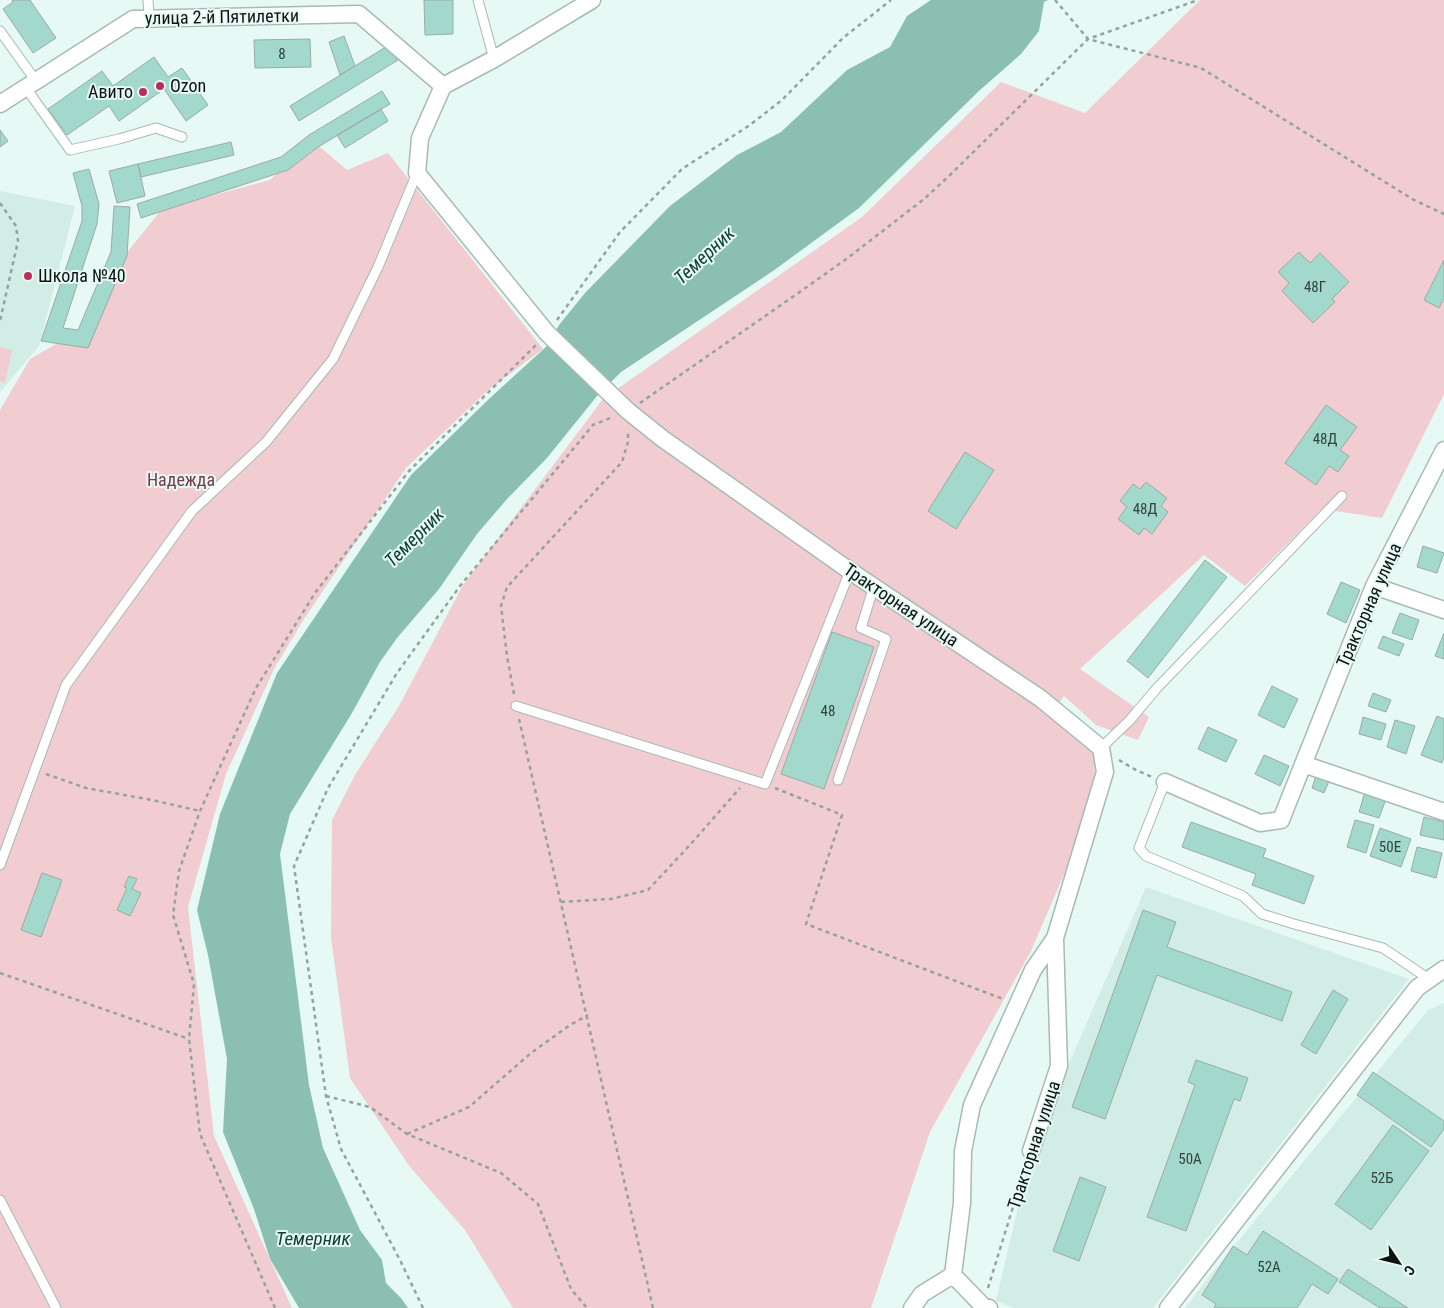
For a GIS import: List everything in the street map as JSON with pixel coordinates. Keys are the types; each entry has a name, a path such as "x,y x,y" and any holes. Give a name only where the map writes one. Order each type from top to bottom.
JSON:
{"street":[{"path":"549,335 417,173 420,138 443,86 494,59 592,0"},
{"name":"улица 2-й Пятилетки","path":"0,104 133,18 359,14 443,86"},
{"name":"Тракторная улица","path":"549,335 628,411 663,438 850,570 1040,698 1101,748 1105,772 1055,938 1033,970 972,1105 964,1151 962,1203 953,1275"},
{"name":"Тракторная улица","path":"1165,782 1260,822 1281,820 1374,586 1444,450"},
{"path":"1374,586 1444,610"},
{"path":"1303,764 1444,812"},
{"name":"Тракторная улица","path":"1030,1151 1059,1066 1055,938"},
{"path":"1168,1308 1417,988 1444,968"},
{"path":"912,1308 922,1294 953,1275 986,1307"}],"lane":[{"path":"148,0 149,18"},
{"path":"478,0 494,59"},
{"path":"0,31 70,150 156,128 182,137"},
{"path":"0,865 66,684 192,511 266,442 333,359 378,267 417,173"},
{"path":"1101,748 1130,720 1157,688 1342,496"},
{"path":"516,706 765,784 850,570"},
{"path":"838,780 886,638 861,628 874,586"},
{"path":"1165,782 1139,848 1146,856 1243,896 1262,914 1383,948 1429,979"},
{"path":"0,1200 56,1308"}],"path":[{"path":"275,1308 200,1134 189,1039 194,984 173,915 179,871 200,811 256,688 315,593 409,471 549,335 620,232 682,169 750,125 782,100 843,38 891,0"},
{"path":"1055,0 1088,39 1201,68 1414,200 1444,214"},
{"path":"423,1308 400,1260 340,1149 326,1096 294,866 328,788 397,674 460,586 593,425 628,411 812,284 924,199 1088,39 1196,0"},
{"path":"0,203 16,226 18,241 0,321"},
{"path":"628,411 628,442 622,462 508,587 501,606 516,706 654,1308"},
{"path":"1101,748 1136,770 1165,782"},
{"path":"34,770 86,788 200,811"},
{"path":"561,902 611,899 648,890 748,779"},
{"path":"765,784 842,815 806,924 1017,1005"},
{"path":"0,973 189,1039"},
{"path":"407,1134 469,1107 531,1053 588,1015"},
{"path":"326,1096 370,1107 407,1134 501,1173 538,1204 571,1289 587,1308"},
{"name":"Тракторная улица","path":"986,1307 1030,1151"}],"shaded area":[{"name":"Школа №40","path":"0,191 75,206 39,346 0,392"},
{"path":"1146,887 1409,979 1153,1308 1014,1308 996,1301 1031,1151"},
{"path":"1444,1003 1444,1308 1185,1308 1428,1010"}],"green space":[{"path":"1200,0 1444,0 1444,394 1382,518 1322,509 1245,586 1204,555 1080,669 1149,717 1138,740 1096,725 1064,696 1050,716 1095,755 1094,793 1074,851 1031,951 930,1132 871,1308 513,1308 465,1230 410,1167 350,1078 331,937 332,820 355,775 399,706 463,585 603,399 862,217 1001,82 1085,113"},
{"name":"Надежда","path":"313,141 347,170 388,153 543,349 487,391 406,468 304,619 274,669 226,774 188,907 214,1136 292,1308 0,1308 0,410 30,359 88,326 121,260 162,209 270,180"},
{"path":"0,347 12,350 5,383 0,381"}],"water":[{"name":"Темерник","path":"931,0 1048,0 1044,2 1039,31 1021,54 980,90 859,208 773,271 621,372 597,396 547,458 507,499 477,534 439,589 397,638 380,662 352,713 290,814 280,854 309,1085 323,1148 360,1230 382,1260 386,1283 408,1308 299,1308 270,1259 254,1209 223,1132 227,1059 208,955 197,910 220,814 277,673 411,475 547,346 559,325 585,293 670,206 737,155 781,132 847,70 890,47 907,16"}],"building":[{"path":"12,0 30,0 56,38 33,53 3,9 13,2"},
{"path":"424,0 453,0 453,34 425,35"},
{"path":"344,36 355,66 340,75 329,42"},
{"path":"310,39 311,67 255,68 254,40"},
{"path":"389,45 398,60 299,121 290,106"},
{"path":"154,57 168,77 182,68 208,105 186,121 164,89 119,121 109,106 67,135 48,109 102,71 113,86"},
{"path":"382,91 390,104 318,147 288,170 141,218 137,204 281,157 309,135"},
{"path":"381,109 388,121 345,148 337,135"},
{"path":"0,130 8,141 0,147"},
{"path":"231,142 234,155 141,177 138,164"},
{"path":"138,164 145,196 117,203 109,171"},
{"path":"89,169 99,204 97,224 63,328 78,330 111,252 114,206 130,207 127,256 88,348 41,341 82,221 82,206 73,173"},
{"path":"1299,252 1310,263 1320,253 1349,282 1332,299 1335,302 1313,323 1282,291 1289,283 1278,272"},
{"path":"1444,260 1444,298 1439,308 1424,300"},
{"path":"1326,405 1357,427 1340,450 1349,456 1338,472 1329,466 1316,485 1285,463"},
{"path":"965,452 994,470 956,529 928,511"},
{"path":"1146,482 1167,498 1161,506 1168,512 1152,534 1144,528 1139,535 1118,519 1127,507 1120,501 1133,484 1140,489"},
{"path":"1423,546 1444,553 1437,573 1417,567"},
{"path":"1205,560 1227,577 1148,678 1127,661"},
{"path":"1341,582 1360,590 1346,623 1327,614"},
{"path":"1400,613 1419,620 1412,640 1392,633"},
{"path":"832,632 874,647 824,789 781,774"},
{"path":"1444,633 1444,659 1435,656"},
{"path":"1383,636 1404,644 1399,656 1378,648"},
{"path":"1272,686 1298,699 1284,728 1258,715"},
{"path":"1373,693 1391,700 1386,712 1368,706"},
{"path":"1437,716 1444,719 1444,757 1442,763 1421,755"},
{"path":"1363,717 1386,724 1381,740 1359,734"},
{"path":"1395,720 1415,726 1406,754 1387,747"},
{"path":"1208,727 1237,740 1226,762 1198,749"},
{"path":"1264,755 1289,766 1280,786 1255,774"},
{"path":"1316,776 1329,781 1324,793 1312,788"},
{"path":"1365,792 1386,799 1379,818 1359,812"},
{"path":"1424,817 1444,822 1444,840 1420,835"},
{"path":"1355,820 1374,825 1366,853 1347,847"},
{"path":"1191,822 1266,849 1263,857 1314,876 1304,904 1252,885 1256,874 1182,847"},
{"path":"1380,828 1411,839 1401,867 1370,856"},
{"path":"1417,847 1442,853 1436,878 1411,871"},
{"path":"42,873 62,880 41,937 21,930"},
{"path":"129,876 137,879 132,889 141,893 130,916 117,910 127,888 124,887"},
{"path":"1143,910 1176,922 1167,947 1292,992 1282,1021 1157,975 1105,1119 1072,1107"},
{"path":"1333,990 1348,999 1316,1054 1301,1045"},
{"path":"1196,1060 1248,1078 1240,1101 1234,1099 1186,1231 1147,1217 1195,1085 1188,1082"},
{"path":"1373,1072 1444,1121 1444,1129 1431,1147 1357,1095"},
{"path":"1393,1125 1429,1151 1371,1230 1335,1204"},
{"path":"1080,1177 1106,1187 1079,1261 1053,1251"},
{"path":"1263,1231 1338,1279 1328,1294 1312,1284 1297,1308 1214,1308 1216,1304 1202,1295 1233,1246 1247,1255"},
{"path":"1348,1269 1408,1308 1380,1308 1339,1282"}],"place":[{"name":"Ozon","path":"160,86"},
{"name":"Авито","path":"143,92"},
{"name":"Школа №40","path":"28,276"}]}
